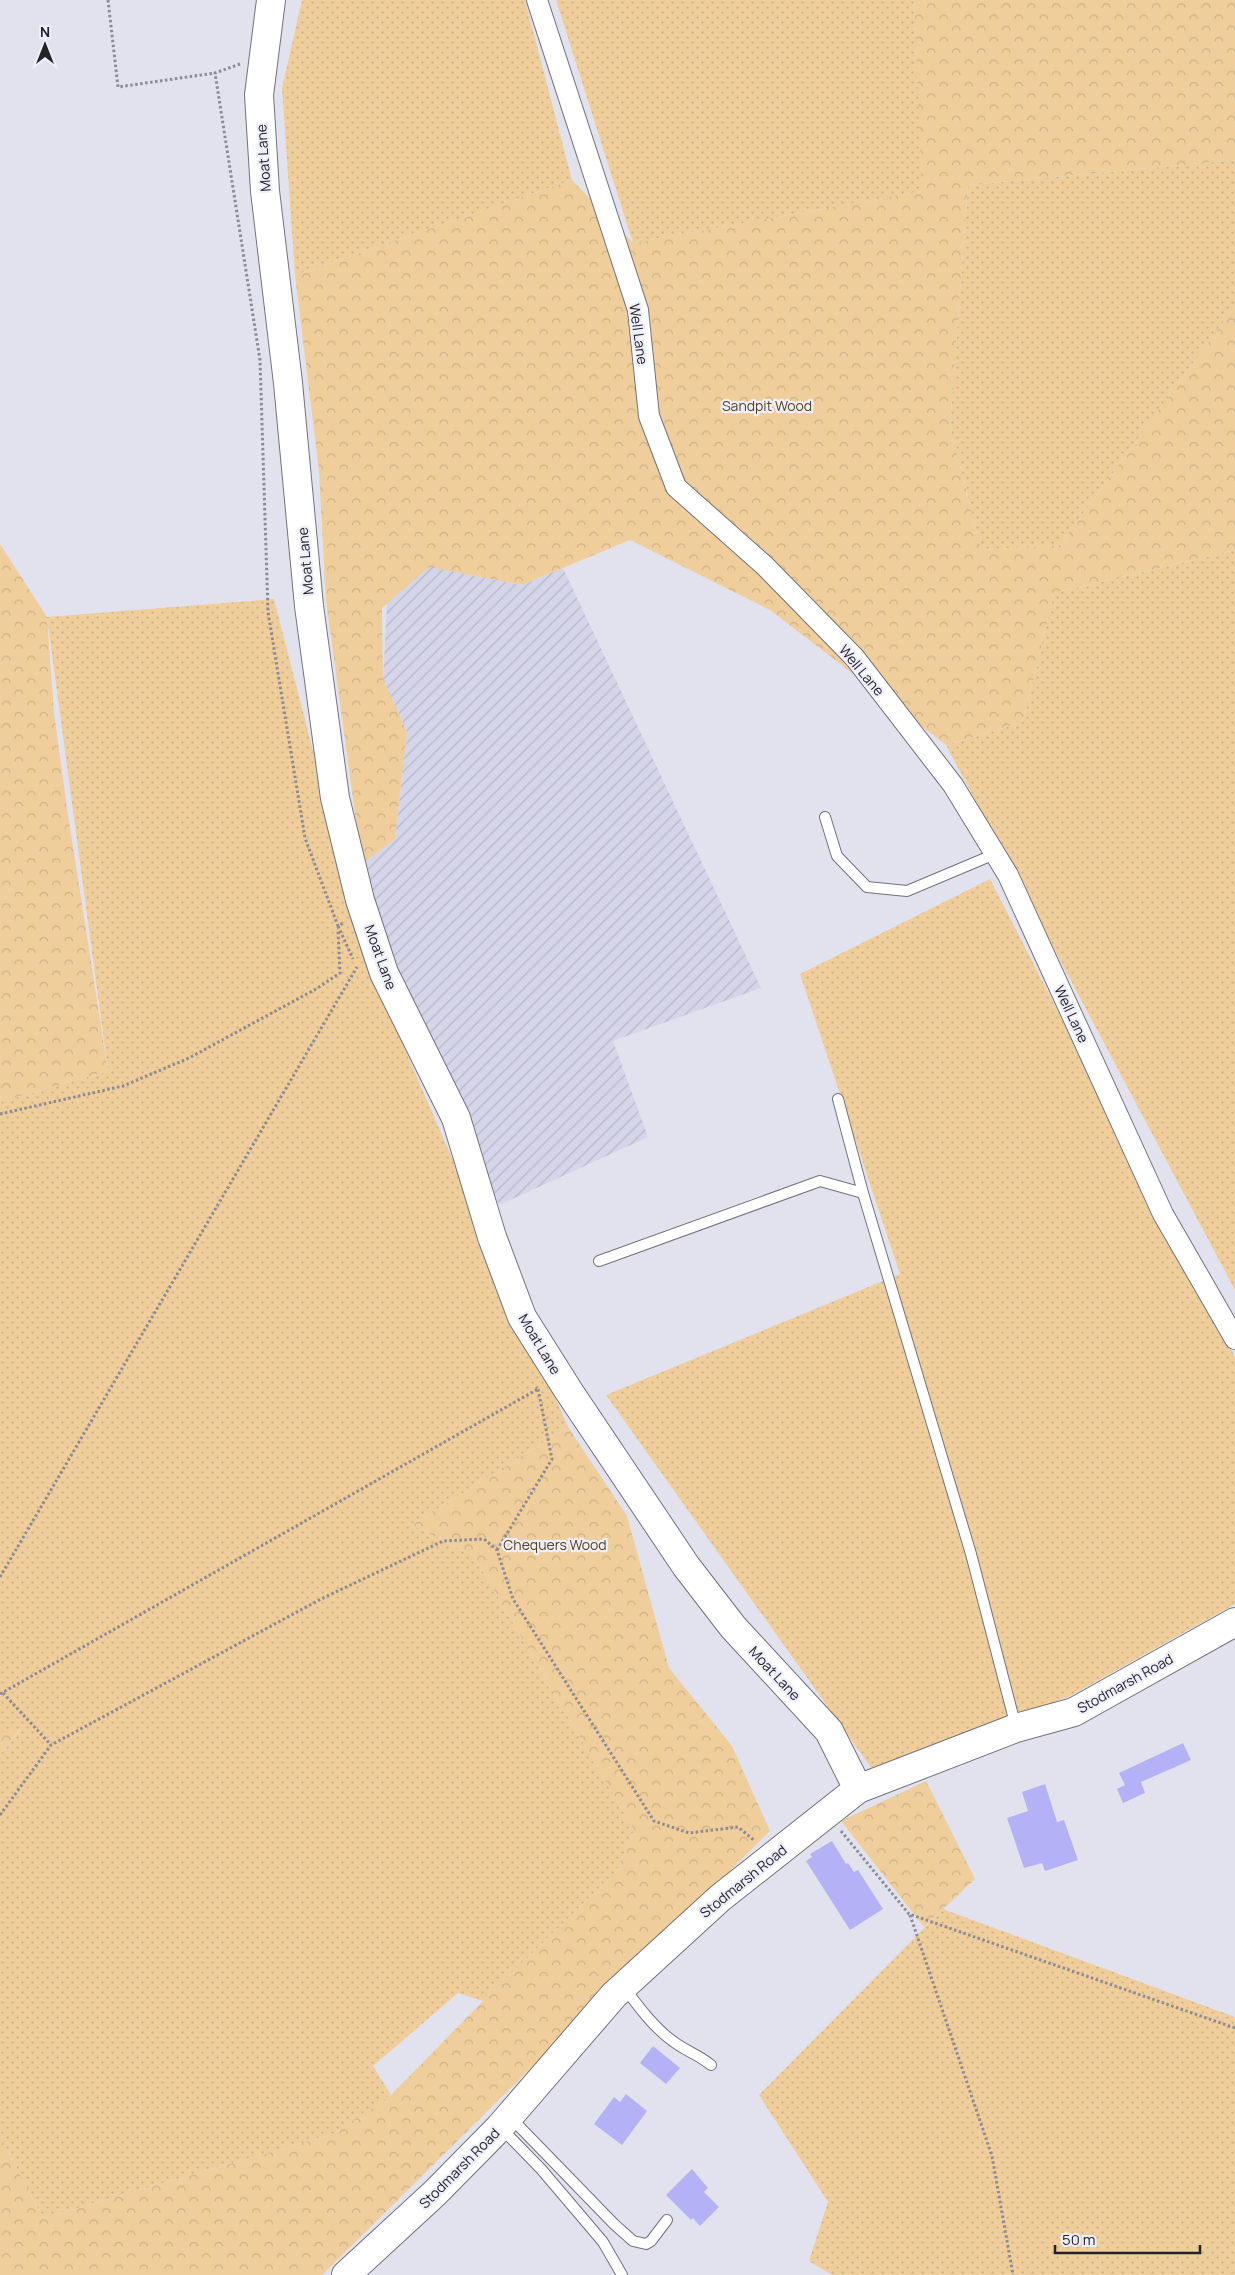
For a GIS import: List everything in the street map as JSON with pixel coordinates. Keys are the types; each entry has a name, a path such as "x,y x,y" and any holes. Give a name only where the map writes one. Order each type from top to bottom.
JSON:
{"street":[{"name":"Moat Lane","path":"271,0 260,95 265,190 288,383 309,606 335,798 360,900 384,973 456,1118 492,1237 522,1317 568,1390 686,1566 733,1627 829,1731 858,1789"},
{"name":"Well Lane","path":"537,0 638,310 649,416 676,487 765,566 855,658 952,785 1008,875 1163,1214 1235,1340"},
{"name":"Stodmarsh Road","path":"346,2275 435,2193 505,2122 624,1986 720,1898 858,1789 1016,1728 1074,1712 1235,1622"}],"lane":[{"path":"825,817 837,856 867,887 907,891 995,854"},
{"path":"838,1099 863,1192 971,1554 1016,1728"},
{"path":"599,1261 820,1181 863,1192"},
{"path":"624,1986 638,2006 663,2033 675,2043 700,2056 711,2065"},
{"path":"505,2122 633,2241 646,2244 651,2241 667,2220"},
{"path":"505,2122 541,2169 603,2242 622,2275"}],"path":[{"path":"108,0 118,87 215,73 264,56"},
{"path":"215,73 260,360 268,612 305,838 338,926 361,976"},
{"path":"338,926 364,910"},
{"path":"0,1114 123,1086 189,1058 316,989 340,973 338,926"},
{"path":"0,1577 357,967"},
{"path":"497,1550 552,1459 538,1389 534,1380"},
{"path":"51,1745 1,1693 538,1389"},
{"path":"0,1814 51,1745 321,1600 443,1541 484,1539 497,1550 513,1598 654,1820 689,1834 738,1827 773,1856"},
{"path":"826,1814 910,1914 992,2156 1013,2275"},
{"path":"910,1914 1235,2028"}],"shaded area":[{"path":"429,566 522,585 563,568 761,988 613,1041 648,1137 499,1205 402,978 362,864 395,839 407,732 383,678 387,603"}],"green space":[{"path":"302,0 525,0 572,180 295,275 282,88"},
{"path":"556,0 914,0 923,191 633,243"},
{"name":"Sandpit Wood","path":"914,0 1235,0 1235,160 968,185 950,425 981,550 1060,545 1235,306 1235,550 1054,593 1023,722 946,745 770,610 630,540 522,585 429,567 382,608 383,678 407,732 395,839 362,864 326,601 319,471 295,275 572,180 633,243 922,191"},
{"path":"1235,160 1235,306 1060,545 981,550 950,425 968,185"},
{"path":"0,544 47,617 54,713 108,1071 0,1102"},
{"path":"1235,550 1235,1290 946,745 1023,722 1054,593"},
{"path":"274,599 368,964 568,1427 412,1525 474,1556 634,1830 616,1872 483,2001 458,1993 373,2066 391,2095 333,2134 43,2218 0,2136 0,1755 20,1730 0,1733 0,1102 108,1071 47,617"},
{"path":"990,879 1235,1357 1235,1604 1070,1696 872,1769 606,1395 900,1274 800,974"},
{"name":"Chequers Wood","path":"568,1427 627,1516 669,1668 732,1746 770,1831 322,2275 0,2275 0,2136 43,2218 333,2134 391,2095 483,2001 616,1872 634,1830 474,1556 412,1525"},
{"path":"20,1729 0,1755 0,1733"},
{"path":"926,1781 975,1879 924,1927 841,1821"},
{"path":"943,1909 1235,2017 1235,2275 832,2275 809,2261 828,2202 759,2095"}],"building":[{"path":"1183,1743 1191,1760 1141,1782 1145,1793 1123,1803 1117,1789 1125,1785 1119,1773"},
{"path":"1045,1784 1057,1822 1064,1820 1078,1860 1045,1871 1042,1863 1024,1868 1007,1818 1028,1811 1022,1792"},
{"path":"832,1841 846,1864 848,1863 854,1872 858,1870 883,1909 850,1930 806,1861 812,1857 810,1854"},
{"path":"653,2046 680,2068 666,2084 640,2063"},
{"path":"626,2094 647,2111 622,2145 594,2124 614,2097 620,2102"},
{"path":"692,2169 708,2188 704,2192 719,2207 700,2226 693,2218 691,2220 666,2195"}]}
